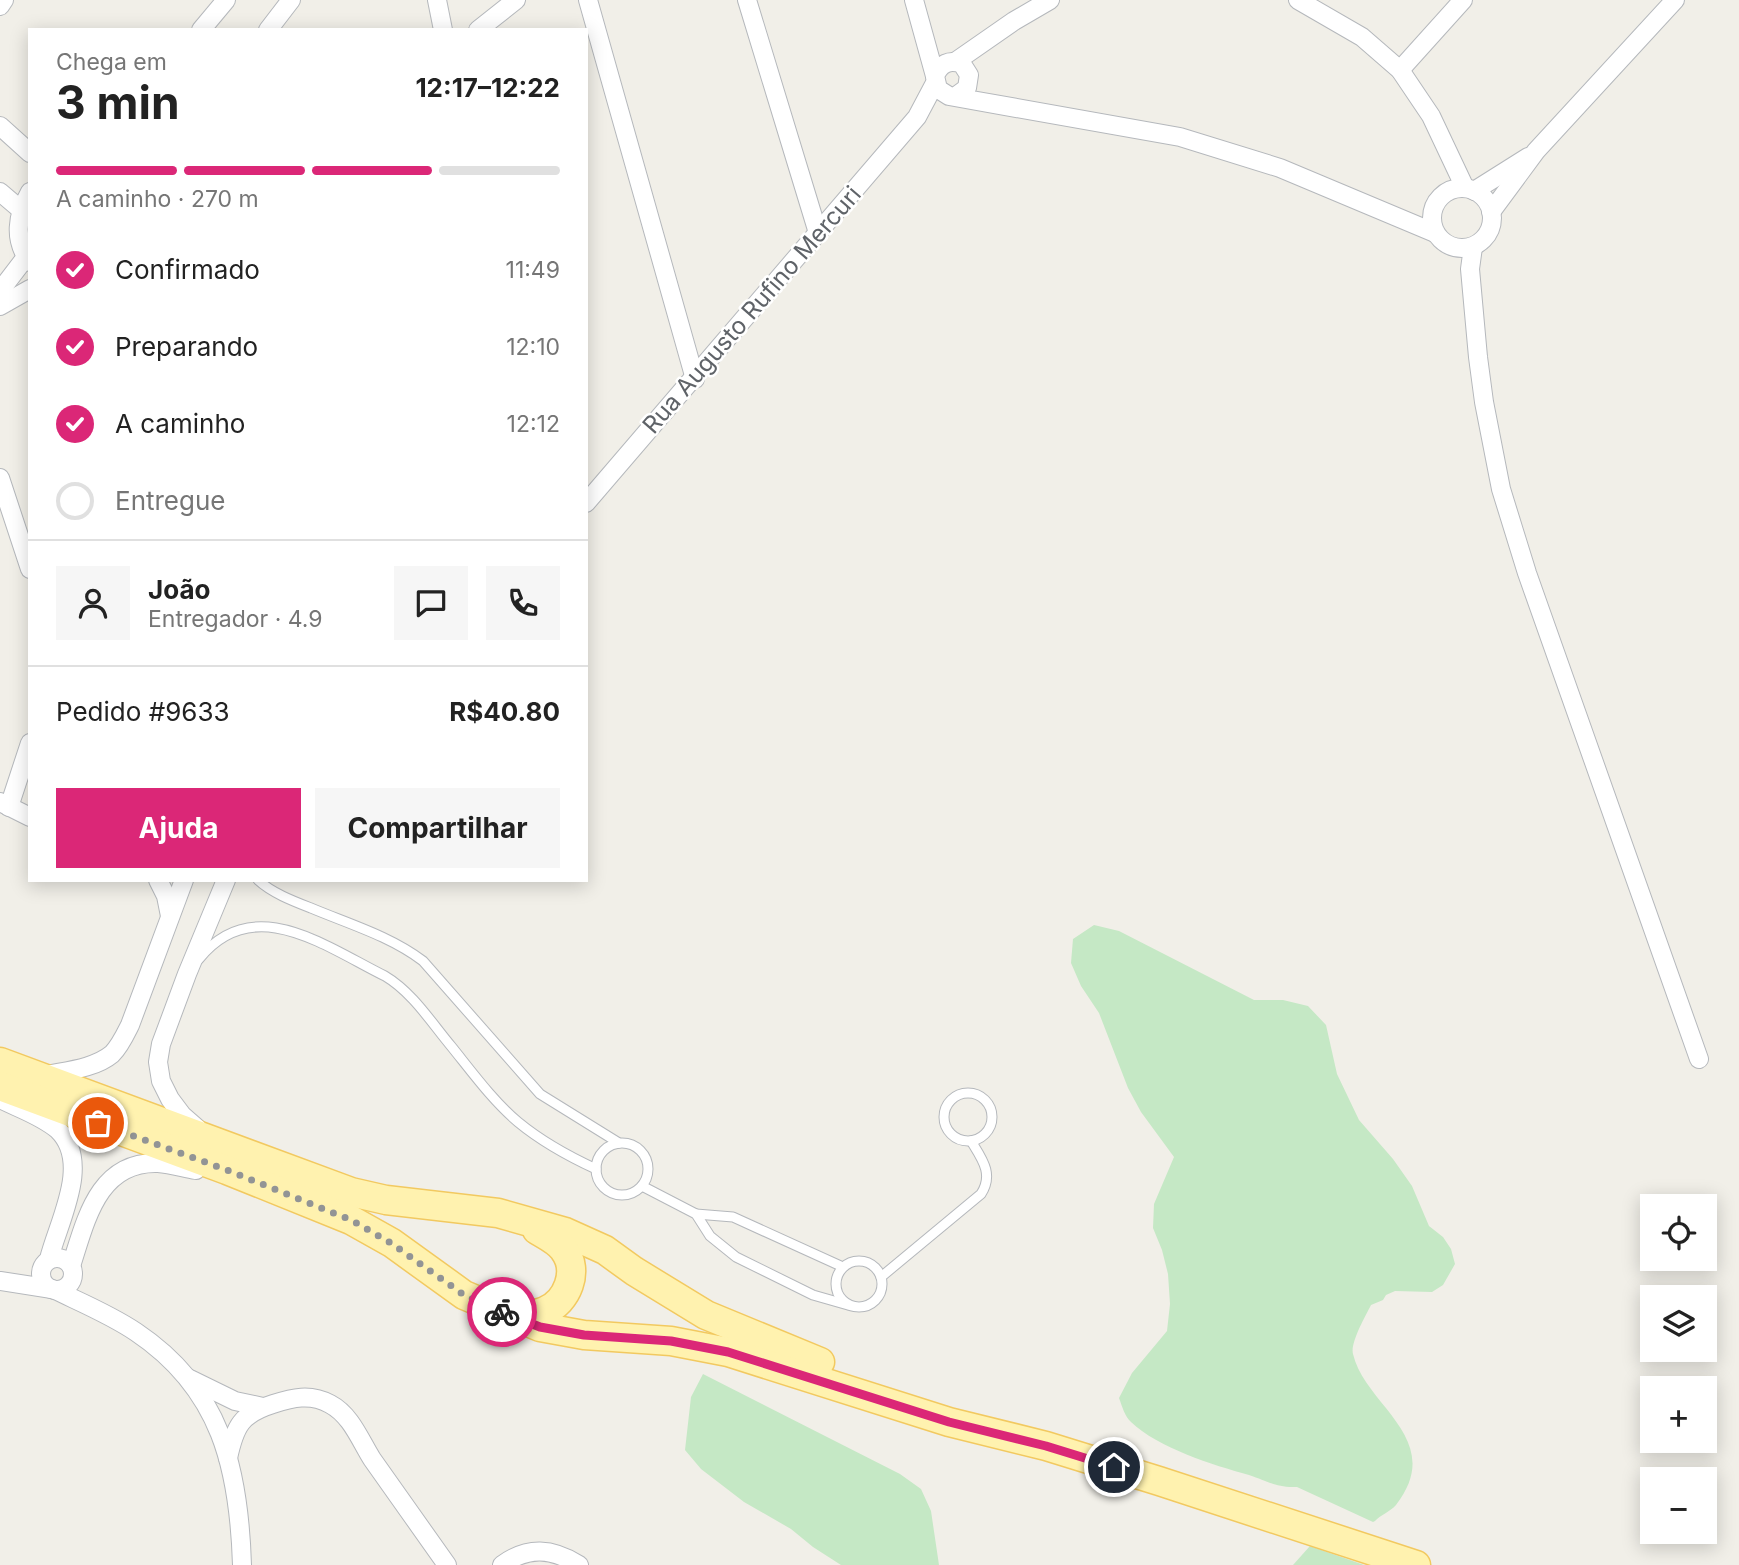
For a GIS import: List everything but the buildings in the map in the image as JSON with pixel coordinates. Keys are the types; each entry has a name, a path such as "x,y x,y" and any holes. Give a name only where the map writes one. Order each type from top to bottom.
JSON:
{"main road":[{"path":"0,1062 351,1192 400,1202 498,1213 565,1232 605,1250 706,1315 813,1360 1046,1446 1416,1565"},
{"path":"0,1086 351,1220 391,1243 464,1295 540,1327 584,1335 671,1341 728,1352 949,1422 1046,1446"},
{"path":"498,1213 554,1240 565,1251 572,1272 566,1294 560,1302 544,1312 532,1315 499,1310"}],"street":[{"path":"0,6 4,0"},
{"path":"203,28 226,0"},
{"path":"270,28 291,0"},
{"path":"437,0 443,28"},
{"path":"481,28 516,0"},
{"path":"588,0 695,379"},
{"path":"747,0 818,233"},
{"path":"914,0 935,79 943,94 957,94 990,104 1180,137 1280,168 1435,233 1449,246 1468,247 1484,238 1489,230 1491,212 1536,152 1675,0"},
{"path":"935,79 942,65 957,64 978,46 1050,0"},
{"path":"1298,0 1362,37 1399,70 1431,116 1464,189 1482,196 1491,212"},
{"path":"1399,70 1462,0"},
{"path":"927,43 969,75 957,94"},
{"name":"Rua Augusto Rufino Mercuri","path":"588,501 917,117 935,79"},
{"name":"Rua Augusto Rufino Mercuri","path":"917,117 957,94"},
{"path":"0,126 28,151"},
{"path":"1435,233 1431,215 1439,198 1464,189 1536,152"},
{"path":"0,192 20,209"},
{"path":"0,291 28,260 19,234 20,209 28,195"},
{"path":"1384,212 1431,215"},
{"path":"1468,247 1484,402 1507,510 1699,1059"},
{"path":"0,306 28,290"},
{"path":"0,478 28,563"},
{"path":"28,748 4,805 28,816"},
{"path":"159,882 166,896 170,918"},
{"path":"40,1077 99,1061 121,1044 183,882"},
{"path":"211,1141 182,1115 170,1099 161,1081 158,1062 187,974 225,882"},
{"path":"0,1099 58,1131 71,1152 71,1190 47,1261 41,1268 41,1278 53,1289"},
{"path":"53,1289 66,1287 92,1205 109,1181 120,1173 156,1163 249,1180"},
{"path":"2,1281 18,1279 32,1273 47,1261 60,1257 72,1270 98,1310"},
{"path":"2,1281 53,1289 98,1310 154,1345 191,1379 235,1401 262,1407"},
{"path":"191,1379 216,1421 228,1458 240,1513 242,1565"},
{"path":"228,1458 236,1427 262,1407 291,1398 304,1397 324,1401 338,1409 351,1424 447,1565"},
{"path":"502,1565 524,1552 537,1551 560,1555 579,1565"}],"lane":[{"path":"260,882 296,902 404,947 423,961 540,1094 619,1143 636,1147 647,1161 648,1170 642,1186 626,1195 618,1194 602,1185 596,1169 600,1155 619,1143"},
{"path":"187,974 224,935 243,927 264,925 293,931 397,983 486,1089 519,1123 575,1159 596,1169"},
{"path":"881,1277 981,1194 987,1185 985,1164 971,1141 955,1137 944,1116 951,1101 965,1094 981,1097 991,1110 990,1127 986,1134 971,1141"},
{"path":"642,1186 696,1214 733,1217 843,1267"},
{"path":"696,1214 710,1236 736,1257 813,1295 848,1306 857,1308 874,1302 880,1295 881,1277 876,1269 860,1261 843,1267 835,1283 836,1292 848,1306"}],"green space":[{"path":"1094,925 1119,931 1254,1000 1283,1000 1308,1006 1326,1025 1337,1074 1359,1120 1393,1159 1412,1186 1429,1226 1443,1237 1451,1249 1455,1264 1443,1285 1432,1292 1395,1291 1386,1295 1383,1300 1371,1305 1354,1343 1353,1354 1360,1373 1398,1424 1408,1442 1412,1461 1409,1482 1396,1505 1373,1522 1297,1487 1273,1484 1187,1455 1142,1431 1125,1414 1119,1398 1132,1373 1167,1331 1170,1304 1168,1274 1153,1228 1154,1204 1174,1157 1141,1112 1128,1088 1099,1013 1081,986 1071,963 1073,939"},
{"path":"703,1374 900,1474 921,1489 931,1511 939,1565 841,1565 791,1529 744,1502 701,1469 685,1450 691,1397"},
{"path":"1310,1546 1364,1565 1293,1565"}],"way so far":[{"path":"98,1123 227,1170 351,1220 391,1243 464,1295 502,1312"}],"route":[{"path":"502,1312 540,1327 584,1335 671,1341 728,1352 949,1422 1046,1446 1114,1467"}]}
